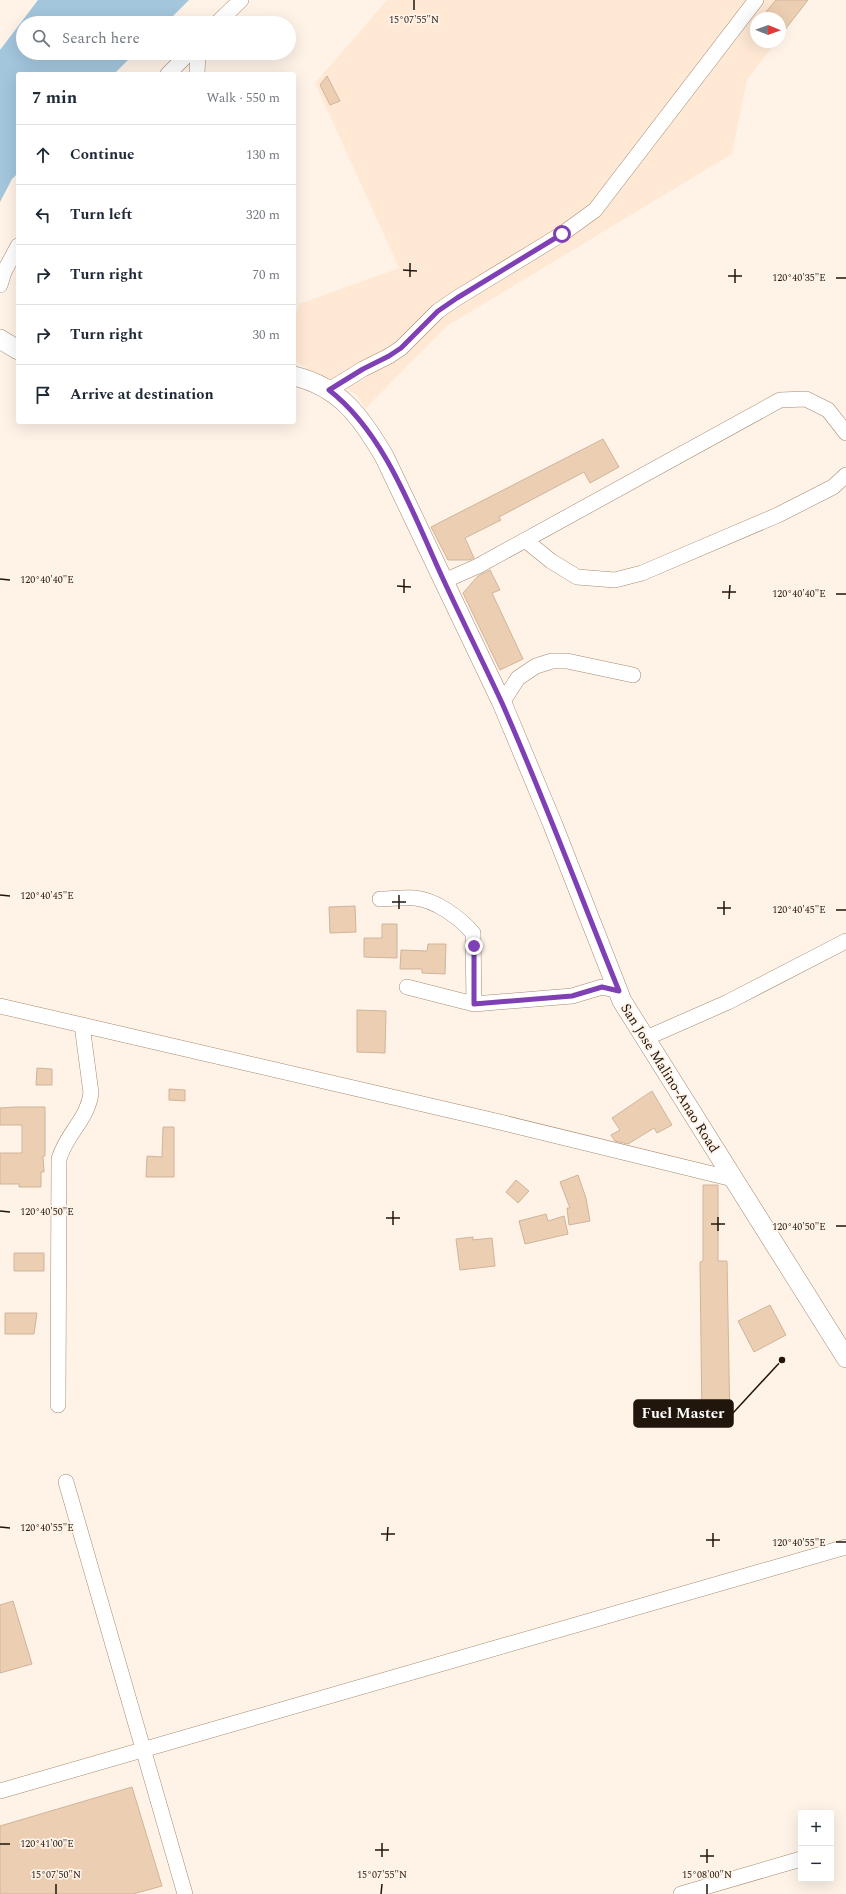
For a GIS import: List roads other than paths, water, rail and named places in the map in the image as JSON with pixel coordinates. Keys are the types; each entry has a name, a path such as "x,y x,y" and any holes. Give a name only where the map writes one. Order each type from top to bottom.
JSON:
{"main road":[{"path":"0,339 16,349"},
{"name":"San Jose Malino-Anao Road","path":"296,377 329,390 350,407 372,434 404,495 502,703 553,825 622,1001 644,1039 846,1358"}],"street":[{"path":"224,16 241,0"},
{"path":"329,390 401,348 438,311 562,234 595,210 756,0"},
{"path":"170,72 182,60"},
{"path":"197,72 198,60"},
{"path":"0,285 4,272 16,250"},
{"path":"444,582 478,566 780,400 806,399 828,410 846,433"},
{"path":"525,540 551,561 577,576 614,580 642,573 778,515 833,487 846,475"},
{"path":"502,703 518,678 536,666 552,660 567,661 633,675"},
{"path":"380,899 415,898 425,900 437,905 466,925 473,933 474,1004"},
{"path":"644,1039 728,1002 846,941"},
{"path":"407,988 474,1004 572,996 602,987 619,991"},
{"path":"0,1006 483,1118 538,1133 733,1179"},
{"path":"58,1405 59,1159 62,1148 86,1114 90,1104 91,1093 82,1025"},
{"path":"66,1482 185,1894"},
{"path":"0,1792 846,1547"},
{"path":"681,1894 798,1860"}],"water":[{"path":"38,0 189,0 173,16 26,16"},
{"path":"16,29 16,60 128,60 116,72 16,72 16,175 12,179 0,202 0,50"}],"place":[{"name":"Fuel Master","path":"782,1360"}]}
